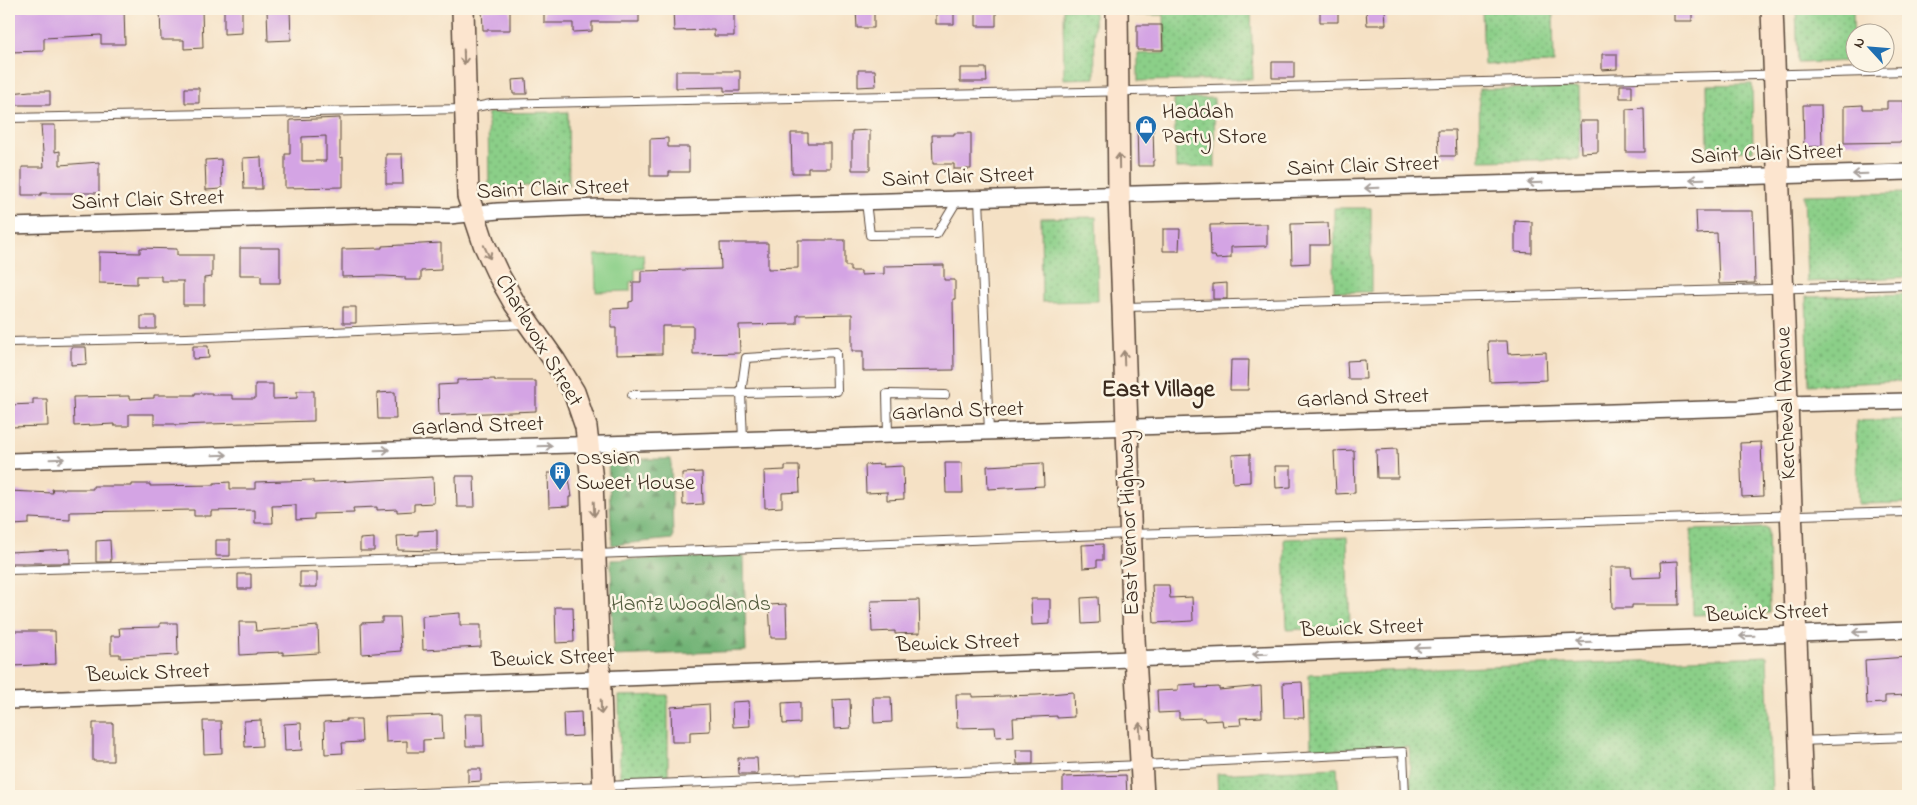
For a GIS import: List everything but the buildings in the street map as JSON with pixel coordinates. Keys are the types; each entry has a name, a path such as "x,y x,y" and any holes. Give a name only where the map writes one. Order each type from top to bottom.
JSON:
{"street":[{"name":"Charlevoix Street","path":"463,9 468,196 473,213 484,244 498,274 574,392 586,427 592,481 604,791"},
{"name":"East Vernor Highway","path":"1117,9 1122,307 1130,534 1143,796"},
{"name":"Kercheval Avenue","path":"1772,9 1802,796"},
{"name":"Saint Clair Street","path":"9,226 392,215 448,216 473,213 600,207 644,208 1908,172"},
{"name":"Garland Street","path":"9,461 1127,428 1908,401"},
{"name":"Bewick Street","path":"9,701 1908,630"}],"lane":[{"path":"9,118 466,109 491,104 1118,91 1908,71"},
{"path":"866,202 870,235 937,234 958,199"},
{"path":"980,199 990,432"},
{"path":"1122,307 1908,285"},
{"path":"9,342 186,338 529,323"},
{"path":"632,395 741,393 837,391 836,352 746,358 741,393 743,440"},
{"path":"888,435 887,394 945,394"},
{"path":"9,570 595,554 1130,534 1908,512"},
{"path":"1800,741 1908,737"},
{"path":"345,796 604,791 1403,752 1405,796"}],"green space":[{"path":"1063,9 1094,9 1095,78 1064,79"},
{"path":"1135,9 1251,9 1253,79 1138,81 1138,54 1165,53 1164,15 1135,15"},
{"path":"1482,9 1553,9 1554,63 1484,65"},
{"path":"1796,9 1853,9 1853,22 1844,22 1844,61 1798,63"},
{"path":"1899,9 1908,9 1908,57 1901,57"},
{"path":"1752,84 1753,151 1708,152 1707,85"},
{"path":"1579,88 1580,159 1480,161 1479,89"},
{"path":"1214,98 1215,167 1176,168 1174,99"},
{"path":"568,112 569,185 489,187 488,113"},
{"path":"1908,193 1908,277 1807,282 1804,195"},
{"path":"1334,208 1371,208 1371,292 1334,292"},
{"path":"1096,217 1098,301 1042,302 1041,218"},
{"path":"643,254 644,269 635,269 635,281 630,282 630,291 596,292 595,255"},
{"path":"1908,294 1908,381 1809,385 1806,297"},
{"path":"1908,419 1908,503 1858,504 1856,421"},
{"name":"Hantz Woodlands","path":"608,459 671,459 673,539 612,545"},
{"path":"1768,528 1770,613 1693,615 1691,530"},
{"path":"1347,537 1350,627 1287,630 1284,539"},
{"name":"Hantz Woodlands","path":"744,556 746,651 613,656 611,560"},
{"path":"1767,656 1772,796 1411,796 1409,747 1311,751 1309,674"},
{"path":"668,695 668,779 620,780 619,696"},
{"path":"1337,768 1339,796 1218,796 1217,774"},
{"path":"684,792 684,796 621,796 621,795"}],"place":[{"name":"Haddah Party Store","path":"1146,145"},
{"name":"Ossian Sweet House","path":"560,491"}],"district":[{"name":"East Village","path":"1158,390"}]}
